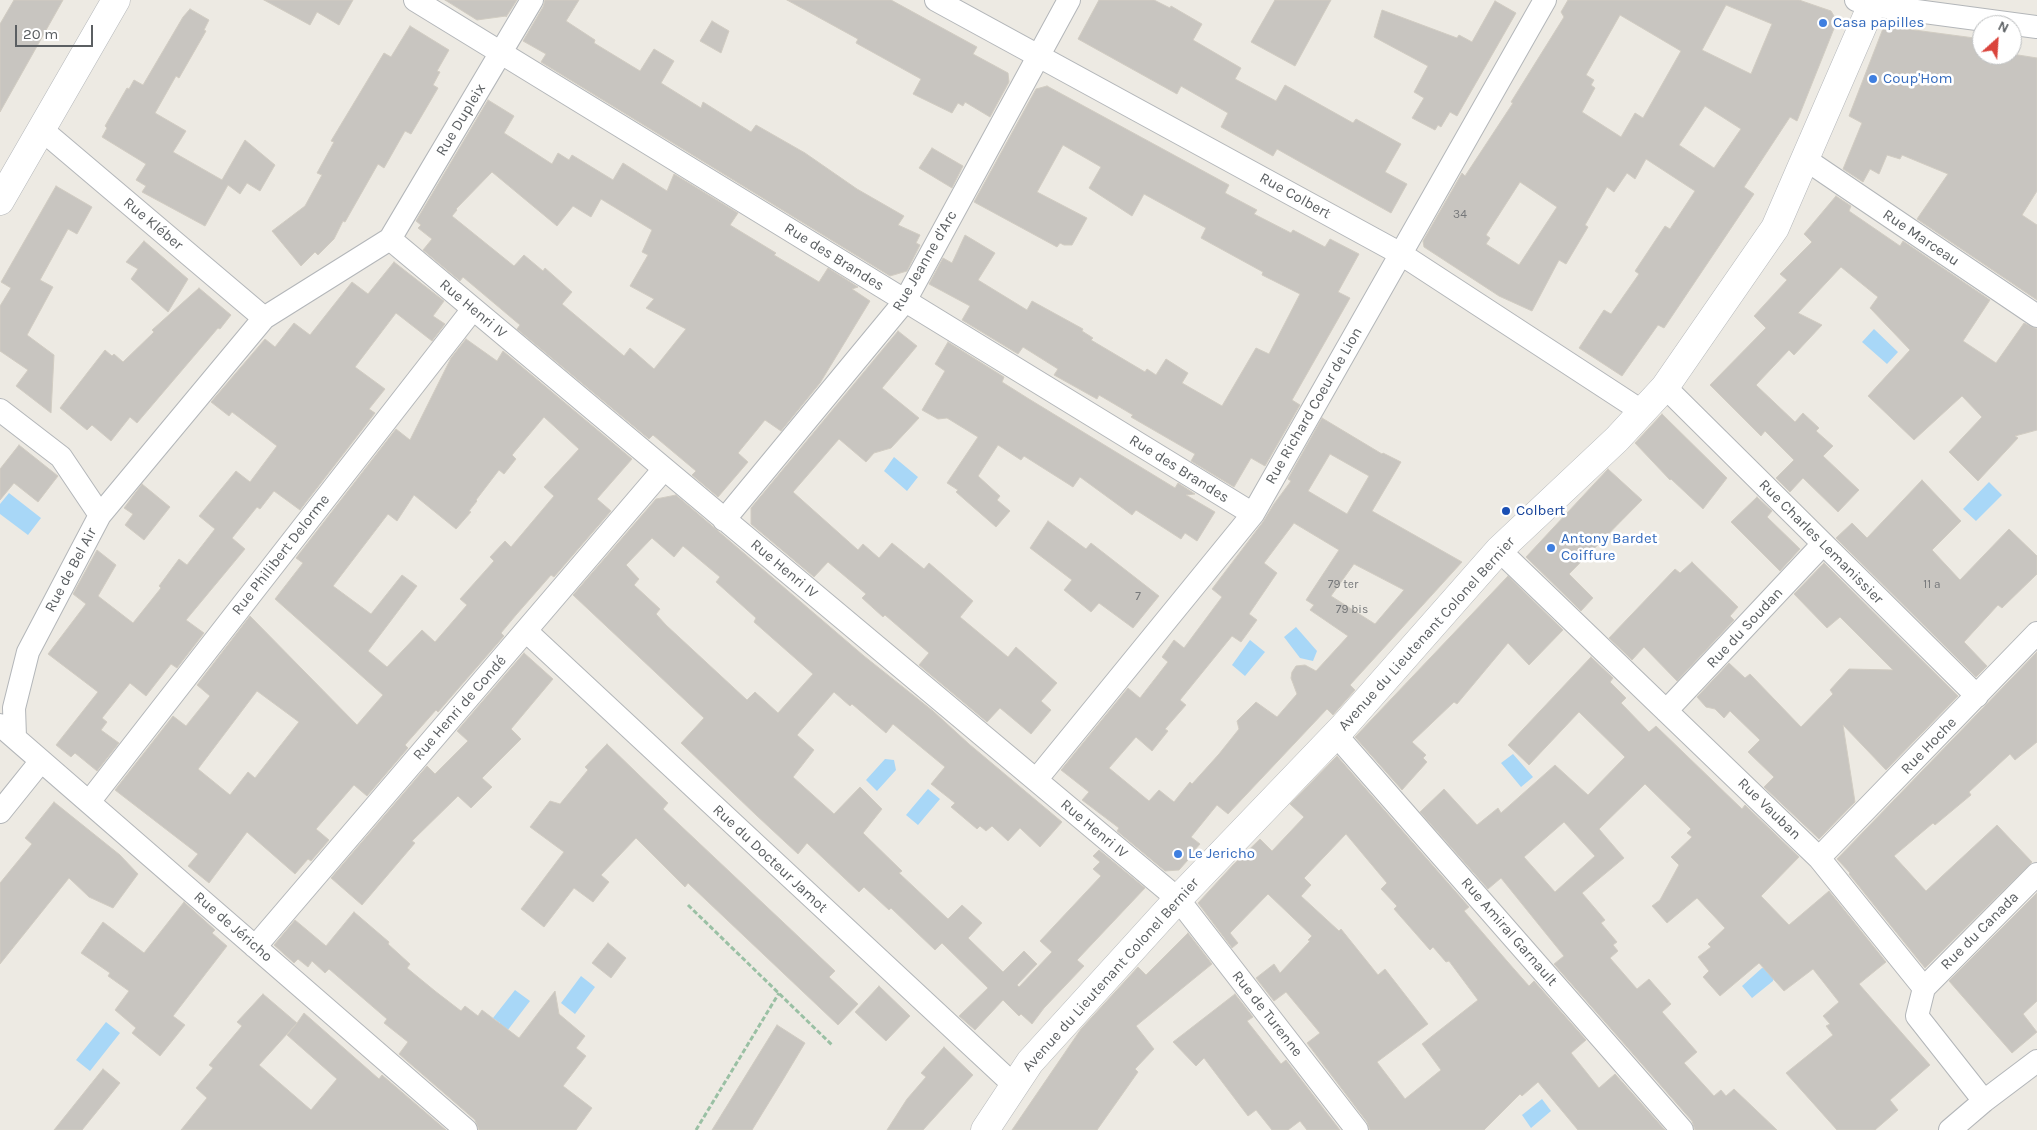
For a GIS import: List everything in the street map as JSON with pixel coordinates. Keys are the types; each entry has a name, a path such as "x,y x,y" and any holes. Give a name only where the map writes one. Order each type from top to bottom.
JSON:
{"street":[{"path":"0,201 116,0"},
{"name":"Rue des Brandes","path":"415,0 1253,514"},
{"name":"Rue Dupleix","path":"390,240 532,0"},
{"name":"Rue Colbert","path":"936,0 1401,254 1643,412"},
{"name":"Rue Jeanne d'Arc","path":"724,520 906,301 1069,0"},
{"name":"Rue Richard Coeur de Lion","path":"1036,780 1253,514 1545,0"},
{"path":"1867,2 2037,27"},
{"name":"Avenue du Lieutenant Colonel Bernier","path":"985,1130 1030,1062 1178,899 1336,734 1499,550 1616,439 1665,387 1775,228 1805,159 1867,2"},
{"name":"Rue Kléber","path":"41,129 264,318"},
{"name":"Rue Marceau","path":"1805,159 2037,316"},
{"path":"100,515 264,318 390,240"},
{"name":"Rue Henri IV","path":"390,240 1178,899"},
{"name":"Rue Philibert Delorme","path":"89,802 472,309"},
{"name":"Rue Charles Lemanissier","path":"1665,387 1977,696"},
{"name":"Rue de Bel Air","path":"0,410 60,456 100,515 28,652 7,731"},
{"name":"Rue Henri de Condé","path":"255,947 664,469"},
{"name":"Rue du Soudan","path":"1666,711 1823,544"},
{"name":"Rue Vauban","path":"1499,550 1819,858 1924,988"},
{"name":"Rue du Docteur Jamot","path":"526,631 1014,1086"},
{"name":"Rue Hoche","path":"1819,858 2037,633"},
{"name":"Rue de Jéricho","path":"7,731 466,1130"},
{"name":"Rue Amiral Garnault","path":"1336,734 1682,1130"},
{"path":"0,812 41,761"},
{"name":"Rue du Canada","path":"1924,988 2037,874"},
{"name":"Rue de Turenne","path":"1178,899 1357,1130"},
{"path":"1924,988 1917,1016 1984,1101"},
{"path":"1950,1130 1984,1101 2037,1061"}],"path":[{"path":"688,906 832,1045"},
{"path":"696,1130 779,993"}],"water":[{"path":"1874,329 1898,352 1887,364 1862,342"},
{"path":"894,457 918,477 907,491 884,471"},
{"path":"1989,482 2002,495 1976,521 1963,509"},
{"path":"9,493 41,518 28,535 0,514 0,504"},
{"path":"1296,627 1317,651 1313,661 1300,658 1284,637"},
{"path":"1250,640 1265,652 1245,676 1232,665"},
{"path":"1513,754 1533,777 1521,787 1501,763"},
{"path":"885,759 894,760 896,770 877,791 866,780"},
{"path":"928,789 940,799 918,825 906,815"},
{"path":"1762,968 1770,969 1774,974 1773,981 1752,998 1742,986"},
{"path":"581,976 595,987 575,1014 561,1003"},
{"path":"515,990 530,1001 504,1035 496,1029 500,1023 493,1018"},
{"path":"106,1022 120,1033 90,1071 76,1060"},
{"path":"1542,1099 1551,1111 1531,1128 1522,1115"}],"building":[{"path":"14,0 63,0 0,112 0,24"},
{"path":"264,0 353,0 339,25 317,12 310,25"},
{"path":"445,0 517,0 506,17 477,20"},
{"path":"545,0 579,0 566,21 595,40 594,43 640,71 654,49 674,61 661,83 701,108 703,102 751,132 756,125 805,153 857,189 904,216 898,225 920,235 916,243 920,245 907,271 890,276 541,62 546,54 523,41 543,7"},
{"path":"787,0 891,0 977,47 973,54 1008,73 1009,82 990,117 965,102 963,106 958,103 952,113 913,94 921,79 856,43 858,39"},
{"path":"1099,0 1154,0 1170,8 1171,6 1202,24 1193,40 1241,68 1235,79 1276,101 1285,85 1353,123 1356,119 1401,144 1385,172 1407,184 1391,213 1277,149 1273,156 1221,127 1228,113 1181,86 1177,94 1078,39"},
{"path":"1275,0 1331,0 1295,66 1251,42"},
{"path":"1568,0 1799,0 1831,11 1837,21 1797,121 1790,117 1744,187 1754,194 1664,328 1658,325 1622,376 1579,348 1604,310 1611,314 1639,274 1635,271 1665,226 1670,229 1695,191 1646,159 1635,179 1627,173 1614,192 1607,187 1585,225 1588,227 1566,264 1559,260 1532,311 1499,296 1424,247 1423,241 1462,173 1465,176 1513,103 1511,102 1564,17 1561,12","holes":["1726,5 1772,24 1751,74 1702,50","1620,15 1681,51 1643,118 1635,113 1621,137 1582,112 1595,88 1591,85 1594,80 1586,75","1705,106 1741,129 1714,168 1679,145","1520,182 1557,207 1519,265 1486,244 1490,238 1486,235"]},
{"path":"1495,1 1516,13 1457,116 1450,112 1441,127 1438,125 1435,130 1412,118 1424,98 1414,92 1428,66 1374,37 1382,10 1457,38 1459,35 1472,42"},
{"path":"190,9 209,20 204,30 206,31 179,78 176,76 155,113 186,131 173,152 222,180 245,140 275,165 260,191 247,183 240,194 228,185 205,226 142,192 146,186 136,180 146,164 102,137 107,128 105,126 127,88 129,89 134,80 143,85 183,17"},
{"path":"712,21 729,31 721,53 700,41"},
{"path":"410,26 449,50 437,71 440,72 433,85 438,88 411,134 405,131 384,168 378,164 334,239 318,255 315,252 301,266 272,231 305,206 322,175 317,173 334,142 331,141 384,53 391,57"},
{"path":"1884,26 1972,38 1972,65 2022,65 2022,56 2037,58 2037,191 2022,215 2037,225 2037,300 1917,219 1948,174 1902,155 1900,159 1887,155 1879,174 1870,169 1863,182 1843,169 1862,123 1849,116"},
{"path":"1047,86 1229,185 1225,193 1257,210 1254,214 1291,233 1293,230 1325,247 1330,239 1359,254 1338,292 1350,298 1292,400 1300,405 1265,466 1251,458 1234,487 1191,461 1195,454 1131,417 1133,415 1099,395 1097,399 1054,375 1058,369 1023,347 1018,354 962,320 970,306 929,284 943,258 952,263 965,235 995,253 978,280 1027,310 1032,301 1083,329 1082,331 1093,338 1091,340 1145,372 1147,369 1156,375 1166,359 1188,373 1182,383 1222,406 1256,348 1269,354 1300,294 1262,275 1263,272 1201,238 1206,228 1144,194 1132,216 1089,188 1101,167 1063,145 1037,192 1087,218 1072,245 1060,243 1057,247 974,202 1036,89"},
{"path":"488,100 514,116 504,133 552,164 558,153 569,160 572,155 613,180 623,163 667,191 674,174 738,213 730,225 776,253 774,255 819,282 828,268 858,287 852,289 870,301 820,383 781,431 765,420 738,453 748,462 718,497 692,475 696,471 653,435 649,439 517,329 520,325 463,277 460,281 423,250 432,239 418,228 421,225 416,221","holes":["492,172 557,226 573,206 591,217 601,199 652,230 642,252 648,255 630,286 654,299 646,308 686,329 654,369 630,348 624,356 562,304 572,292 545,268 543,271 524,255 514,266 452,216 456,209"]},
{"path":"932,148 963,166 952,188 919,168"},
{"path":"56,186 92,207 77,234 68,229 40,280 53,287 27,335 54,355 51,413 16,386 28,370 0,351 0,306 11,288 1,282"},
{"path":"1836,196 1851,206 1849,211 1900,246 1903,241 1990,300 1963,341 1996,363 2024,323 2037,329 2037,430 2015,436 2018,438 1978,481 1949,452 1982,417 1962,396 1914,440 1868,396 1910,350 1870,308 1878,297 1841,267 1798,313 1822,325 1794,355 1789,350 1756,385 1795,422 1803,413 1819,428 1816,431 1833,446 1823,456 1859,490 1838,512 1803,478 1790,492 1776,478 1794,460 1765,431 1761,436 1710,385 1766,328 1754,316 1787,280 1780,274 1812,242 1804,234"},
{"path":"144,241 188,279 168,312 131,279 138,269 126,262"},
{"path":"394,262 444,301 433,316 445,324 432,341 396,313 355,367 385,389 369,409 375,413 300,510 274,491 260,509 257,507 232,538 245,549 186,620 204,633 177,668 171,664 146,696 130,683 102,718 107,722 101,730 119,743 97,771 75,753 71,757 56,745 98,692 48,654 86,604 73,594 97,550 116,565 98,596 133,623 161,588 159,586 179,559 187,565 215,529 199,516 236,471 250,482 277,446 232,412 229,416 211,402 265,339 275,347 294,323 310,335 352,282 368,294"},
{"path":"199,288 231,315 137,423 130,417 111,441 92,425 87,430 60,408 105,350 112,356 114,354 123,362 154,332 152,330"},
{"path":"898,331 917,346 882,388 919,418 891,448 874,453 866,462 839,439 793,492 858,550 863,544 879,558 892,543 924,569 929,563 973,601 960,617 1008,657 1016,647 1057,683 1041,701 1051,710 1031,734 1000,708 987,722 919,665 929,653 885,615 883,617 862,598 866,594 828,562 814,577 751,524 751,508"},
{"path":"466,339 497,361 503,351 632,459 597,499 611,511 554,577 551,575 516,615 501,633 504,636 438,712 436,710 405,745 408,748 367,796 354,785 316,829 329,840 311,861 308,859 295,874 247,832 209,883 188,866 198,854 115,790 173,716 186,726 210,696 197,685 250,616 357,725 383,695 275,599 303,563 296,558 396,429 410,440 451,358","holes":["544,417 579,449 544,487 554,496 511,547 505,541 490,557 494,561 460,599 467,605 435,642 422,630 387,667 368,651 417,586 402,575 371,614 333,586 388,514 397,521 414,495 456,529 471,512 469,511 476,500 499,470 504,474 516,459 512,455","257,691 299,722 255,778 248,772 230,795 198,769"]},
{"path":"948,342 1004,377 1002,382 1029,399 1175,488 1178,483 1195,494 1186,495 1215,512 1197,541 1185,533 1181,539 1136,510 1132,515 1080,477 1073,487 1024,456 1021,460 998,445 978,476 1000,496 997,500 1010,511 996,527 956,492 958,490 947,483 978,437 947,418 938,419 922,410 945,371 935,364"},
{"path":"1662,414 1727,478 1703,509 1670,480 1635,443"},
{"path":"1322,418 1382,454 1401,462 1372,511 1462,562 1350,685 1355,690 1333,715 1327,709 1228,814 1217,805 1191,837 1200,844 1188,860 1179,870 1165,871 1117,831 1119,828 1082,800 1089,792 1061,770 1128,688 1140,698 1168,662 1162,657 1174,640 1184,648 1222,597 1212,589 1263,522 1291,481 1288,479","holes":["1330,454 1369,476 1347,514 1308,491","1294,523 1339,550 1306,600 1314,605 1310,610 1348,636 1316,671 1305,665 1296,666 1291,678 1297,694 1277,717 1256,702 1237,721 1239,729 1219,754 1192,784 1190,782 1174,802 1159,790 1149,801 1109,768 1136,737 1152,751 1168,731 1165,729 1186,705 1180,700 1232,636 1241,642 1257,620 1249,614 1277,573 1264,563","1354,564 1404,590 1375,624 1331,596"]},
{"path":"19,445 58,476 38,502 14,483 0,500 0,469"},
{"path":"1608,469 1642,500 1569,574 1593,598 1581,611 1526,557"},
{"path":"1922,480 1961,521 1932,550 1960,580 2009,529 2037,556 2037,574 2002,608 1998,605 1964,642 1987,666 1976,677 1836,538 1852,523 1867,538"},
{"path":"142,484 170,507 144,540 125,525 133,514 124,508"},
{"path":"676,495 1062,822 1040,847 1020,828 1008,841 992,826 986,831 980,826 977,829 951,807 955,803 931,784 945,767 893,724 886,733 852,704 850,706 834,692 797,735 814,750 793,777 834,814 860,787 882,809 863,833 902,871 899,873 948,919 962,905 982,923 968,938 1003,972 1024,951 1037,964 1017,985 1019,987 1052,952 1040,941 1101,876 1093,869 1100,862 1093,856 1099,850 1145,888 1077,960 1084,966 1044,1008 1032,1024 1021,1014 1019,1016 1003,1000 975,1030 959,1016 988,988 942,943 935,950 891,908 889,910 864,887 859,892 807,843 798,854 756,815 681,743 704,718 573,595 656,499","holes":["652,538 674,557 683,546 720,577 716,582 756,618 754,622 813,674 778,713 755,692 747,700 666,625 656,614 660,609 634,585 639,579 626,565"]},
{"path":"1757,497 1772,511 1767,517 1800,549 1780,571 1731,522"},
{"path":"1048,521 1086,549 1091,543 1159,596 1133,628 1099,603 1091,612 1064,590 1072,580 1030,548"},
{"path":"1692,562 1738,607 1730,616 1734,620 1677,681 1644,647 1632,660 1609,638 1675,569 1680,573"},
{"path":"1824,563 1958,696 1886,770 1843,725 1855,802 1819,839 1764,787 1774,777 1748,752 1760,740 1730,711 1724,718 1715,709 1706,707 1697,697 1729,663 1745,678 1750,674 1801,727 1833,694 1830,690 1849,669 1893,670 1840,617 1827,628 1794,594"},
{"path":"1508,576 1563,630 1529,665 1508,643 1457,704 1454,702 1412,742 1426,755 1423,758 1427,762 1402,790 1355,737"},
{"path":"2037,652 2037,742 2015,760 2010,754 1969,792 1971,795 1935,825 1933,823 1894,856 1926,891 1997,825 2032,862 1925,968 1837,859"},
{"path":"524,653 553,679 511,729 521,739 482,778 492,787 471,808 458,796 412,841 415,843 362,905 331,878 427,766 435,774 468,741 457,731"},
{"path":"1591,657 1613,678 1610,682 1626,698 1621,703 1649,732 1656,726 1742,809 1745,805 1799,857 1761,896 1789,925 1829,891 1886,962 1859,984 1930,1065 1890,1100 1898,1110 1875,1130 1837,1130 1786,1073 1833,1035 1826,1026 1830,1024 1823,1016 1839,1002 1813,969 1784,991 1759,963 1720,996 1703,977 1709,971 1698,957 1711,947 1708,944 1725,928 1697,898 1667,923 1652,906 1660,900 1679,865 1671,857 1692,837 1687,833 1691,829 1645,784 1599,829 1624,858 1582,893 1605,920 1601,923 1617,942 1613,945 1618,951 1610,958 1637,989 1649,979 1671,1004 1662,1012 1697,1052 1684,1063 1714,1096 1721,1090 1726,1096 1734,1089 1777,1130 1695,1130 1692,1121 1554,964 1564,956 1501,878 1488,889 1420,812 1444,789 1477,825 1498,808 1501,813 1555,765 1588,795 1625,757 1579,712 1529,765 1508,745","holes":["1564,822 1595,856 1555,892 1524,857"]},
{"path":"607,744 668,803 663,809 835,971 829,977 858,1004 838,1025 688,883 685,887 636,838 601,875 609,882 593,902 574,888 544,927 521,909 564,852 530,827 550,801 560,804 588,770 585,767"},
{"path":"1337,756 1469,907 1464,911 1507,961 1529,986 1534,981 1586,1040 1571,1053 1599,1088 1615,1074 1665,1130 1578,1130 1538,1082 1522,1096 1520,1094 1484,1130 1370,1130 1367,1122 1307,1043 1320,1033 1286,992 1274,1001 1256,978 1274,964 1280,973 1310,941 1308,940 1312,936 1268,894 1230,933 1238,943 1232,948 1198,903 1260,839 1272,851 1304,817 1290,804","holes":["1346,834 1387,883 1381,889 1397,906 1394,909 1430,950 1433,947 1446,962 1449,961 1478,1000 1422,1044 1441,1070 1405,1099 1377,1062 1428,1024 1385,969 1378,975 1341,929 1339,931 1301,896 1311,885 1304,878"]},
{"path":"54,802 120,855 138,874 113,908 89,897 69,878 0,964 0,883 32,844 25,838"},
{"path":"2037,893 2037,1001 2023,1014 2037,1032 2012,1053 1949,981"},
{"path":"184,902 215,930 212,933 227,946 173,1016 185,1025 160,1056 132,1033 136,1028 115,1010 129,991 108,976 110,973 81,953 103,922 144,953"},
{"path":"354,912 389,942 388,944 410,964 407,968 461,1011 465,1006 478,1016 482,1010 519,1038 555,991 559,1014 585,1036 576,1048 586,1056 563,1086 592,1108 576,1130 479,1130 475,1120 399,1054 408,1042 384,1023 387,1019 329,969 325,973 312,961 308,967 298,959 294,963 274,945 295,920 326,946"},
{"path":"1188,933 1212,964 1136,1026 1154,1049 1135,1069 1138,1072 1097,1130 1012,1130 1081,1029 1138,967 1146,975"},
{"path":"608,943 626,958 611,978 592,963"},
{"path":"879,986 910,1016 886,1041 855,1012"},
{"path":"263,994 297,1023 304,1013 379,1079 382,1075 446,1130 181,1130 207,1098 196,1088 213,1068 209,1065 242,1026 237,1022","holes":["297,1023 287,1035 337,1079 311,1110 259,1065"]},
{"path":"1235,994 1253,1017 1247,1021 1281,1064 1286,1060 1340,1130 1307,1130 1300,1121 1288,1130 1272,1130 1256,1110 1248,1116 1204,1058 1196,1066 1173,1042"},
{"path":"777,1025 805,1043 752,1130 712,1130"},
{"path":"944,1047 973,1075 923,1130 887,1130 907,1099 926,1077 921,1073"},
{"path":"103,1069 120,1083 82,1130 54,1130"}],"place":[{"name":"Casa papilles","path":"1823,23"},
{"name":"Coup'Hom","path":"1873,79"},
{"name":"Colbert","path":"1506,511"},
{"name":"Antony Bardet Coiffure","path":"1551,548"},
{"name":"Le Jericho","path":"1178,854"}]}
